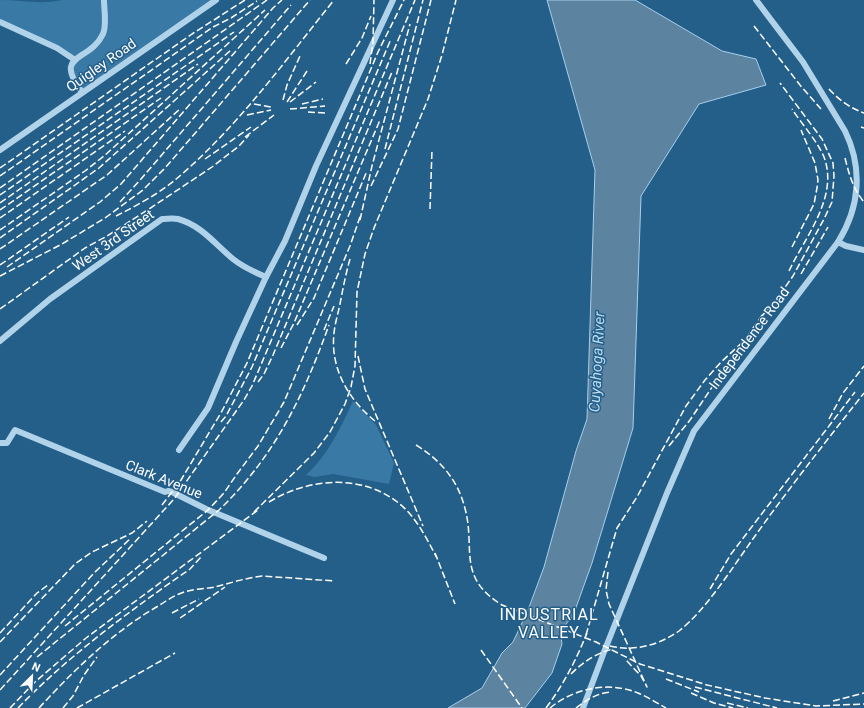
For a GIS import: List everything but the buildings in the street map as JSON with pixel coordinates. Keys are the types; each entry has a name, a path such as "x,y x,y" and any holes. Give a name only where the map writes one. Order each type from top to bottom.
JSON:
{"street":[{"path":"82,92 70,70 75,60 96,44 103,33 104,0"},
{"name":"Quigley Road","path":"0,150 216,0"},
{"path":"179,450 208,408 236,342 266,277 285,242 319,159 393,0"},
{"name":"Independence Road","path":"583,708 667,493 694,431 838,242 851,216 856,196 856,167 852,147 846,131 803,62 756,0"},
{"path":"0,22 57,48 75,60"},
{"name":"West 3rd Street","path":"0,341 50,299 162,219 176,218 188,223 200,230 234,260 251,271 266,277"},
{"path":"838,242 846,246 864,250"},
{"name":"Clark Avenue","path":"0,443 7,443 15,430 165,492 172,492 206,509 324,558"}],"shaded area":[{"path":"0,0 39,2 62,0 216,0 82,92 72,76 75,60 0,22"},
{"path":"353,401 376,425 394,463 389,484 333,474 315,477 306,475 327,450 339,431"}],"water":[{"name":"Cuyahoga River","path":"547,0 635,0 722,51 756,59 766,85 699,104 641,196 633,428 592,563 573,616 566,624 561,637 562,644 552,673 525,708 448,708 482,688 502,653 513,642 528,610 544,567 576,451 587,419 595,170"}],"railway":[{"path":"0,168 192,34 245,0"},
{"path":"0,188 267,0"},
{"path":"7,267 100,202 121,184 273,8 282,0"},
{"path":"0,276 62,244 105,218 143,190 165,168 310,0"},
{"path":"116,216 161,190 198,160 259,94 334,0"},
{"path":"370,64 373,42 374,0"},
{"path":"162,505 181,480 222,411 247,363 378,52 404,0"},
{"path":"0,690 174,499 244,400 252,386 415,0"},
{"path":"385,149 423,0"},
{"path":"371,186 398,129 431,0"},
{"path":"254,512 314,453 330,432 345,404 351,387 355,366 357,292 365,254 374,228 428,99 442,55 456,0"},
{"path":"0,176 213,27 231,18 257,1"},
{"path":"120,202 291,5"},
{"path":"0,230 85,171 104,156 265,10"},
{"path":"346,64 362,38 371,16"},
{"path":"360,220 372,166 410,24"},
{"path":"754,26 800,85 821,109"},
{"path":"0,195 234,32"},
{"path":"221,422 226,416 252,367 391,39"},
{"path":"0,238 99,168 231,50"},
{"path":"283,100 287,85 300,56"},
{"path":"0,203 198,64"},
{"path":"287,102 307,71"},
{"path":"258,382 264,374 273,355 392,72"},
{"path":"290,102 316,82"},
{"path":"774,303 793,276 824,219 832,202 834,176 833,163 822,139 780,83"},
{"path":"829,89 845,103 864,113"},
{"path":"0,210 161,98"},
{"path":"302,104 323,99"},
{"path":"254,104 271,107"},
{"path":"290,109 325,106"},
{"path":"0,249 107,175 181,108"},
{"path":"789,271 818,216 824,202 827,187 827,172 824,157 814,139 792,109"},
{"path":"247,115 271,110"},
{"path":"308,112 325,113"},
{"path":"245,137 274,115"},
{"path":"281,348 294,323 380,120"},
{"path":"205,159 251,127"},
{"path":"792,247 814,204 818,180 815,163 801,130"},
{"path":"0,218 125,131"},
{"path":"0,309 85,248 107,236 212,167 239,146 249,135"},
{"path":"430,209 432,150"},
{"path":"845,158 854,187 864,202"},
{"path":"297,325 314,298 367,171"},
{"path":"65,626 208,510 224,493 258,446 284,402 350,246 361,214"},
{"path":"0,265 69,217"},
{"path":"801,274 828,227"},
{"path":"350,259 334,329 335,359 343,383 357,403 375,421"},
{"path":"760,318 777,298"},
{"path":"324,330 334,306"},
{"path":"741,345 763,314"},
{"path":"37,657 219,510 239,490 272,447 298,401 329,325"},
{"path":"586,635 617,528 637,497 686,406 705,380 721,362 744,341"},
{"path":"358,356 365,389 423,526"},
{"path":"669,446 690,420 733,356"},
{"path":"829,419 843,393 864,366"},
{"path":"710,589 731,554 855,392"},
{"path":"610,646 619,648 637,648 646,646 671,636 689,622 720,586 822,446 864,393"},
{"path":"416,445 446,470 457,487 464,505 467,520 470,560 473,572 478,583 487,594 502,605 596,642 640,664 707,685 765,698 816,706 864,704"},
{"path":"269,502 286,493 323,483 342,482 361,485 379,491 395,501 410,514 437,558"},
{"path":"10,708 35,682 86,638 258,510"},
{"path":"0,642 75,564 92,552 132,533 147,521"},
{"path":"0,675 94,573 131,538"},
{"path":"435,553 455,604"},
{"path":"18,708 79,652 123,617 190,569 201,557"},
{"path":"608,572 606,590 609,604 647,687 641,676 626,660"},
{"path":"39,708 81,665 111,639 143,615 179,594 262,576 335,581"},
{"path":"0,633 37,593 48,585"},
{"path":"180,618 225,587"},
{"path":"172,613 199,599"},
{"path":"546,708 569,672 587,633"},
{"path":"571,674 590,658 613,649"},
{"path":"481,650 522,708"},
{"path":"77,708 175,653"},
{"path":"63,708 73,696 84,675 97,657"},
{"path":"666,679 699,692"},
{"path":"550,708 559,701 581,691 604,687 627,689 649,698 666,708"},
{"path":"695,687 777,708"},
{"path":"576,708 593,697 602,693 612,692"},
{"path":"691,693 714,703 733,708"},
{"path":"833,701 864,693"},
{"path":"727,703 748,708"}],"district":[{"name":"INDUSTRIAL VALLEY","path":"549,623"}]}
